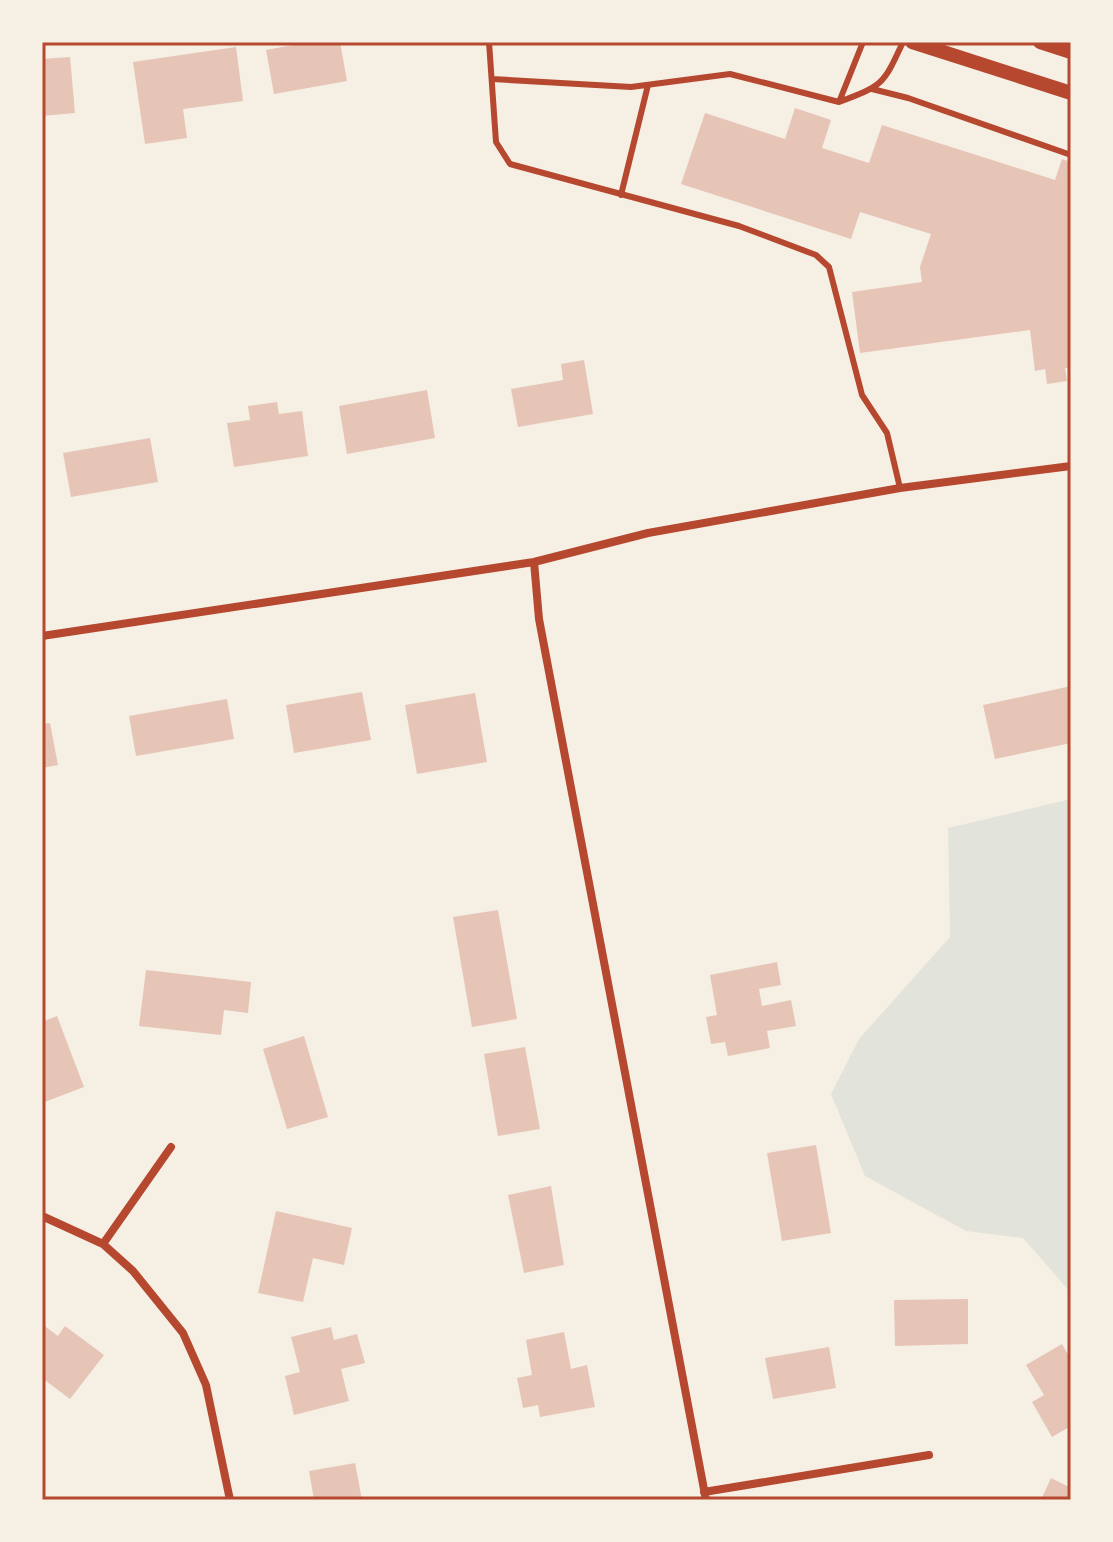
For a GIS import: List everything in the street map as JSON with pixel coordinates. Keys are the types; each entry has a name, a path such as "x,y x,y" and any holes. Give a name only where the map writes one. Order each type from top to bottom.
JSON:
{"street":[{"path":"912,42 1071,93"},
{"path":"1040,42 1071,52"},
{"path":"42,636 534,562 648,533 900,488 1071,466"},
{"path":"534,562 539,619 705,1496 929,1455"},
{"path":"103,1244 171,1147"},
{"path":"42,1216 103,1244 133,1271 183,1333 210,1400 230,1500"}],"lane":[{"path":"489,42 496,142 510,164 739,226 816,255 829,267 862,395 887,433 900,488"},
{"path":"839,102 863,42"},
{"path":"492,79 631,87 730,74 839,102 872,89 887,77 903,42"},
{"path":"621,195 648,85"},
{"path":"872,89 908,98 1071,155"}],"shaded area":[{"path":"1071,799 1071,1293 1023,1238 966,1231 865,1176 831,1094 859,1039 950,937 948,828"}],"building":[{"path":"309,42 340,42 347,81 274,94 266,50"},
{"path":"236,47 243,101 183,109 187,138 145,144 133,62"},
{"path":"70,57 75,113 42,116 42,59"},
{"path":"795,108 831,120 822,148 869,163 882,125 1055,180 1062,159 1071,162 1071,367 1065,368 1067,381 1047,384 1045,369 1035,371 1030,330 860,353 852,292 922,282 920,267 931,234 860,212 851,239 681,184 705,113 785,139"},
{"path":"584,360 593,414 518,427 511,389 563,380 561,364"},
{"path":"427,390 435,438 347,454 339,406"},
{"path":"277,402 279,414 302,411 308,456 234,467 227,423 250,420 248,406"},
{"path":"150,438 158,482 71,497 63,453"},
{"path":"1071,686 1071,743 995,759 983,705"},
{"path":"362,692 371,740 294,753 286,705"},
{"path":"475,693 487,762 417,774 405,705"},
{"path":"227,699 234,739 136,756 129,716"},
{"path":"50,723 58,765 42,768 42,724"},
{"path":"498,910 517,1019 472,1027 453,917"},
{"path":"777,962 781,985 759,989 762,1006 791,1000 796,1026 767,1031 770,1048 728,1056 725,1042 711,1044 706,1017 717,1015 710,975"},
{"path":"146,970 251,982 248,1013 224,1010 221,1035 139,1026"},
{"path":"57,1016 84,1087 42,1103 42,1022"},
{"path":"304,1036 328,1117 287,1129 263,1049"},
{"path":"525,1047 540,1129 498,1136 484,1054"},
{"path":"816,1145 831,1233 782,1241 767,1153"},
{"path":"551,1186 564,1265 524,1273 508,1195"},
{"path":"276,1211 352,1228 344,1265 313,1258 303,1302 258,1293"},
{"path":"968,1299 968,1344 895,1346 894,1300"},
{"path":"42,1324 58,1336 65,1326 104,1355 70,1399 42,1378"},
{"path":"331,1327 334,1340 357,1334 365,1363 341,1369 349,1401 294,1415 285,1376 300,1372 291,1337"},
{"path":"564,1332 571,1369 587,1365 595,1407 540,1417 538,1405 523,1408 517,1378 532,1375 526,1340"},
{"path":"1062,1344 1071,1360 1071,1426 1052,1437 1032,1402 1044,1395 1026,1365"},
{"path":"829,1347 836,1388 773,1399 765,1358"},
{"path":"355,1463 362,1500 314,1500 309,1471"},
{"path":"1051,1478 1071,1488 1071,1500 1041,1500"}]}
